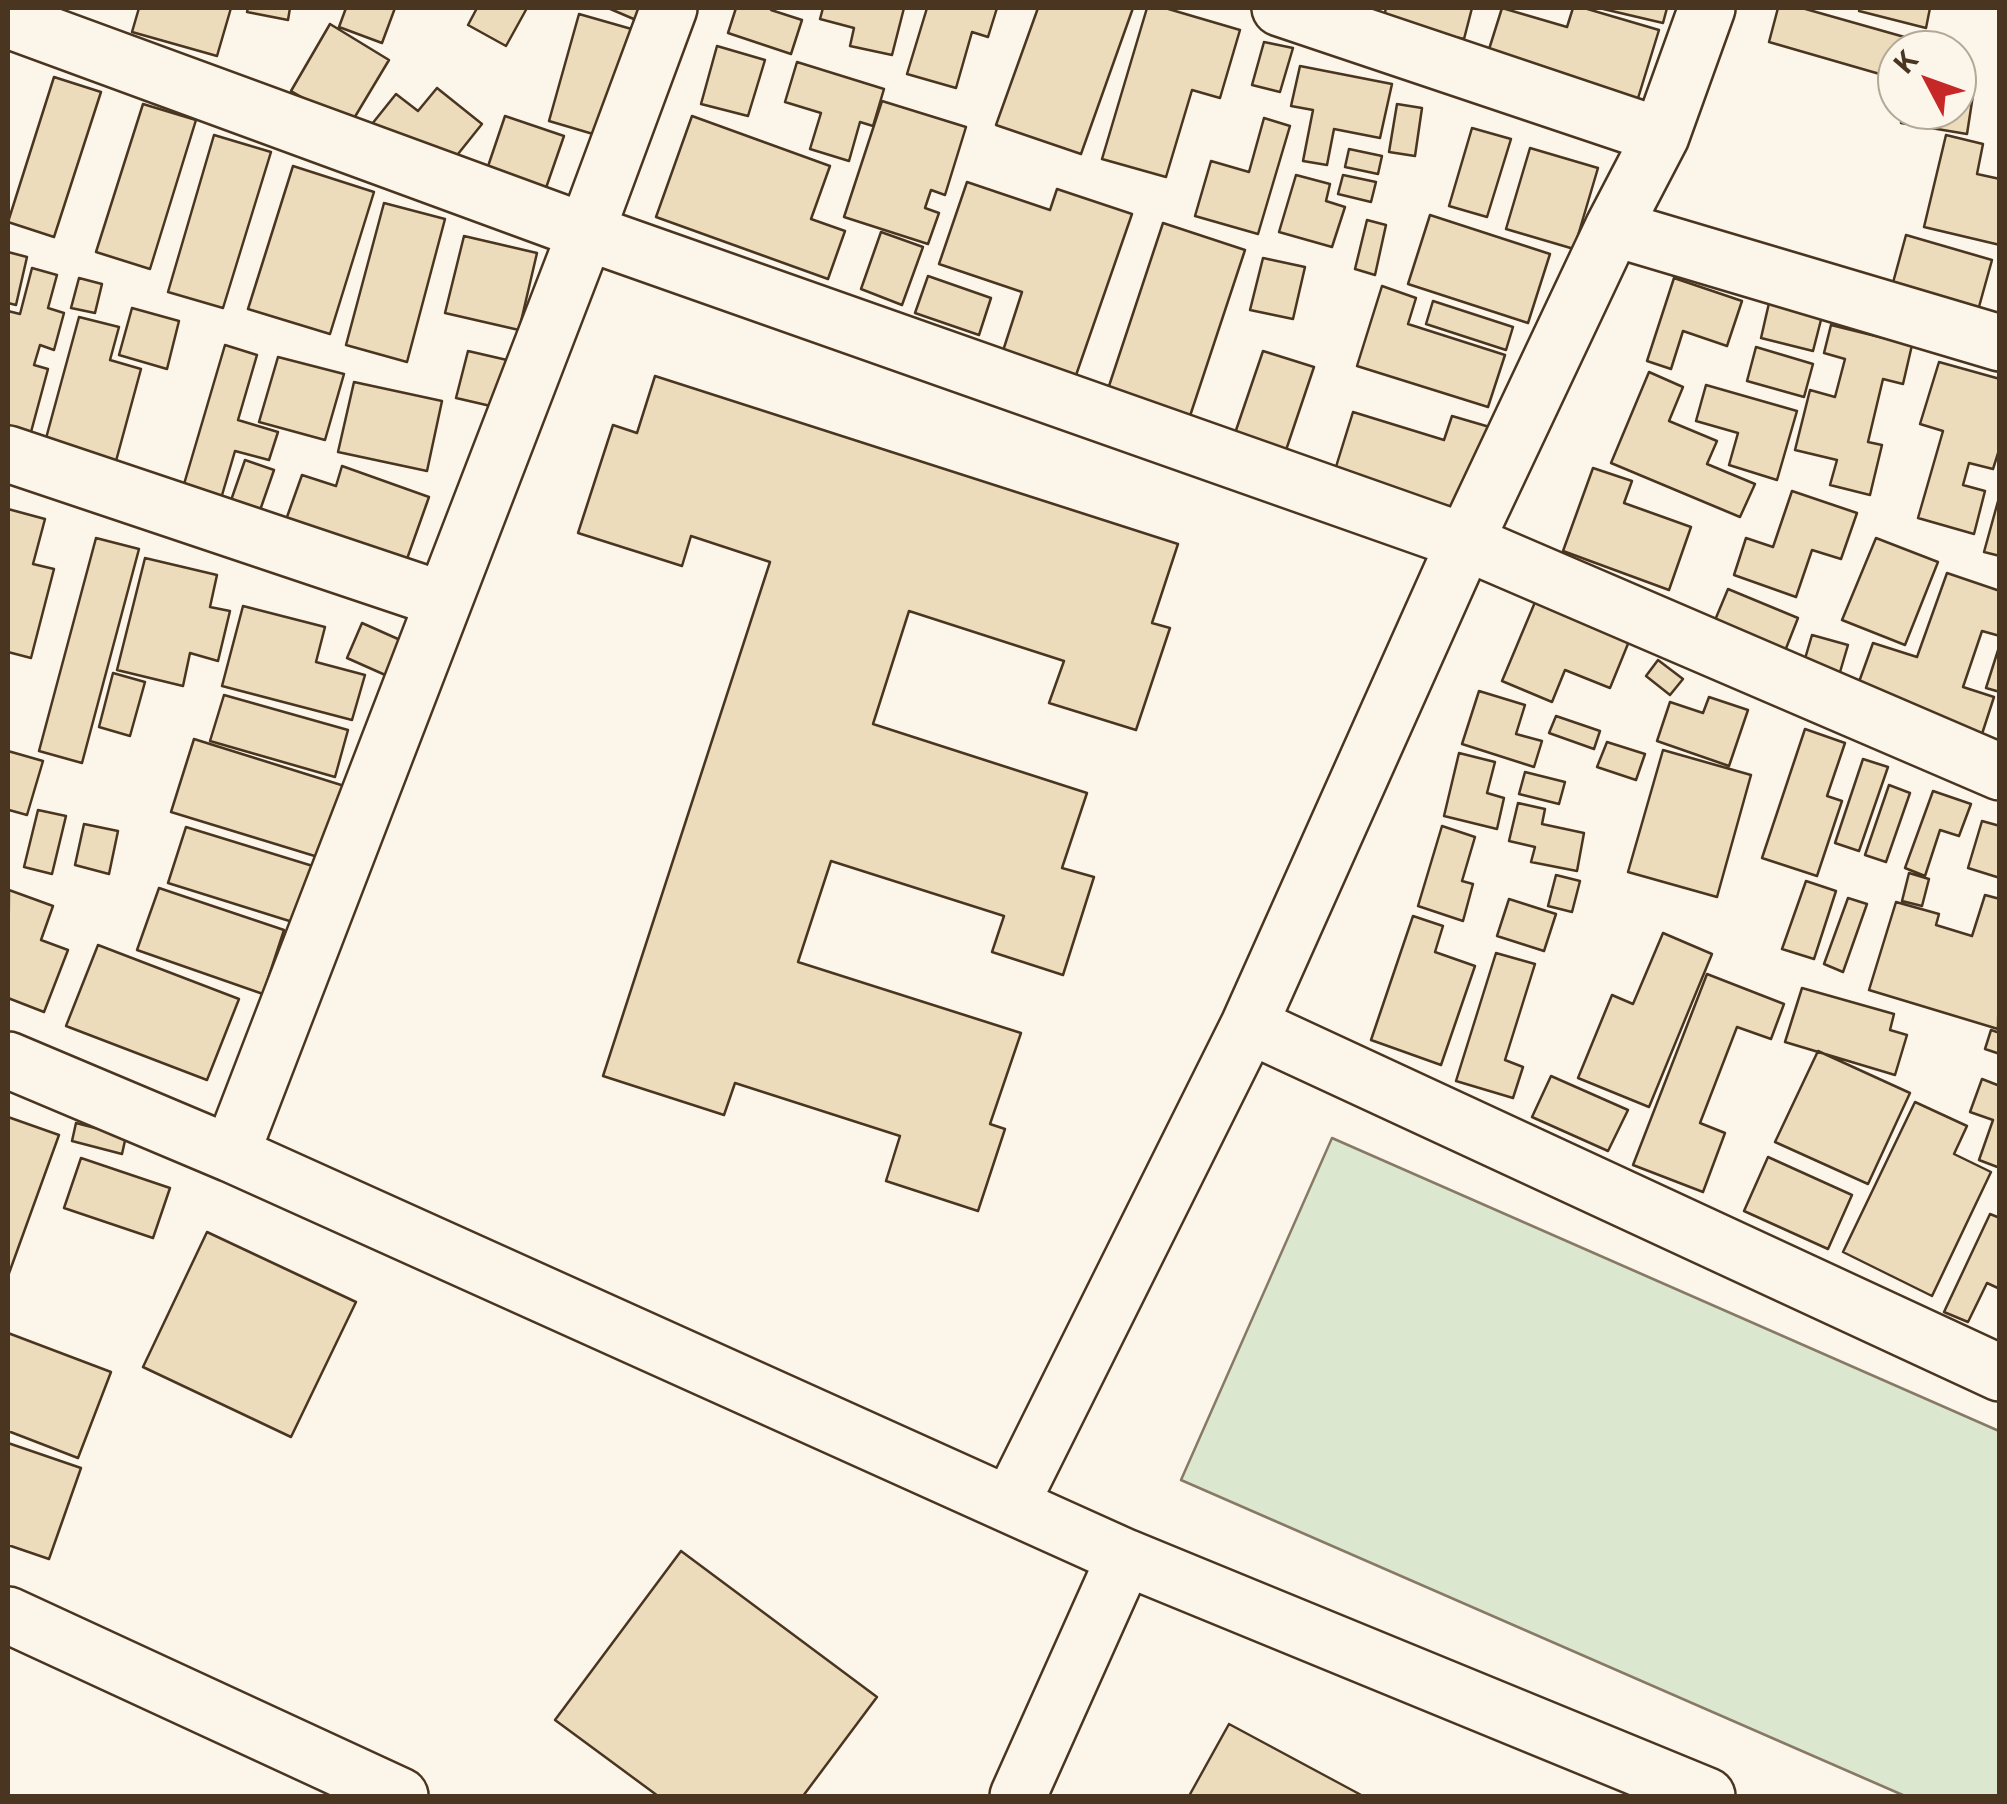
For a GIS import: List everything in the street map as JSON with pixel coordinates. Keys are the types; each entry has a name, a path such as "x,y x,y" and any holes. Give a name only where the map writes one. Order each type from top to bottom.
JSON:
{"street":[{"path":"231,1154 669,8"},
{"path":"1280,8 1661,136"},
{"path":"1010,1505 1249,1025 1466,542 1613,228 1661,136 1707,8"},
{"path":"8,20 586,232 1466,542 2000,772"},
{"path":"1613,228 2000,343"},
{"path":"8,454 443,600"},
{"path":"1249,1025 2000,1373"},
{"path":"8,1060 231,1154 1125,1557 1707,1796"},
{"path":"1018,1796 1125,1557"},
{"path":"8,1615 400,1796"}],"green space":[{"path":"1332,1138 1999,1431 1999,1796 1905,1796 1181,1480"}],"building":[{"path":"139,8 231,8 217,56 132,32"},
{"path":"248,8 290,8 288,20 247,12"},
{"path":"346,8 395,8 382,43 339,27"},
{"path":"477,8 527,8 506,46 468,25"},
{"path":"608,8 641,8 636,20"},
{"path":"736,8 772,8 802,20 791,54 728,33"},
{"path":"823,8 904,8 892,55 850,46 854,28 820,19"},
{"path":"927,8 997,8 988,37 972,32 956,88 907,74"},
{"path":"1038,8 1133,8 1081,154 996,125"},
{"path":"1147,8 1165,8 1240,30 1220,98 1192,90 1166,177 1102,159"},
{"path":"1386,8 1472,8 1464,39 1383,21"},
{"path":"1502,8 1567,27 1573,8 1584,8 1659,30 1635,108 1485,62"},
{"path":"1599,8 1667,8 1663,23"},
{"path":"1778,8 1802,8 1880,30 1877,73 1769,42"},
{"path":"1930,8 1926,28 1859,11"},
{"path":"579,14 642,32 610,139 549,121"},
{"path":"330,24 389,60 350,125 291,91"},
{"path":"1264,42 1293,48 1280,92 1252,85"},
{"path":"717,46 765,60 748,116 701,104"},
{"path":"797,62 884,89 873,126 860,122 849,161 810,149 821,113 785,102"},
{"path":"1300,66 1392,84 1380,138 1334,129 1327,165 1303,161 1313,110 1291,106"},
{"path":"54,77 101,92 54,237 8,222"},
{"path":"437,88 482,124 446,169 405,136 395,150 368,129 396,94 418,111"},
{"path":"882,101 966,127 945,195 931,190 925,208 939,213 928,244 844,217"},
{"path":"143,104 196,120 150,269 96,252"},
{"path":"1397,104 1422,108 1415,156 1389,152"},
{"path":"505,116 564,136 538,211 480,190"},
{"path":"692,116 830,166 811,219 845,231 828,279 656,217"},
{"path":"1264,118 1290,126 1258,234 1195,216 1211,161 1249,172"},
{"path":"1472,128 1511,139 1487,217 1449,206"},
{"path":"214,135 271,152 223,308 168,292"},
{"path":"1946,135 1983,144 1977,174 2000,179 2000,245 1924,227"},
{"path":"1530,148 1598,168 1574,249 1506,229"},
{"path":"1349,149 1382,156 1378,174 1345,167"},
{"path":"293,166 374,192 330,334 248,309"},
{"path":"1296,175 1330,184 1326,201 1345,207 1332,247 1279,232"},
{"path":"1343,175 1376,182 1371,202 1338,194"},
{"path":"967,182 1050,210 1057,189 1132,214 1074,381 1001,357 1022,292 939,264"},
{"path":"384,203 445,219 407,362 346,345"},
{"path":"1430,215 1550,254 1528,323 1408,284"},
{"path":"1367,220 1386,225 1375,275 1355,269"},
{"path":"1163,223 1245,250 1189,419 1107,392"},
{"path":"881,232 923,247 902,305 861,289"},
{"path":"1906,235 1992,260 1977,314 1891,290"},
{"path":"464,236 537,253 519,330 445,313"},
{"path":"8,252 27,257 16,305 8,303"},
{"path":"1263,258 1305,267 1293,319 1250,310"},
{"path":"32,268 57,275 48,308 64,313 54,350 40,345 34,365 48,369 31,432 8,425 8,311 20,314"},
{"path":"928,276 991,298 979,335 915,313"},
{"path":"79,278 102,284 95,313 71,308"},
{"path":"1674,278 1742,301 1727,346 1683,331 1671,369 1647,361"},
{"path":"1382,286 1416,298 1408,324 1505,355 1488,407 1357,366"},
{"path":"1433,301 1513,327 1506,350 1426,324"},
{"path":"1769,303 1822,316 1813,351 1761,338"},
{"path":"132,308 179,321 167,369 119,355"},
{"path":"79,317 119,327 110,360 141,369 116,461 45,442"},
{"path":"1831,325 1912,345 1903,384 1883,379 1868,442 1882,445 1870,495 1830,485 1837,460 1795,450 1810,390 1835,397 1845,359 1824,353"},
{"path":"225,345 257,355 238,420 278,432 269,460 235,451 220,502 182,491"},
{"path":"1756,347 1813,364 1804,397 1747,381"},
{"path":"468,351 507,360 495,407 456,398"},
{"path":"1263,351 1314,367 1283,459 1232,442"},
{"path":"278,357 344,374 325,440 259,422"},
{"path":"1939,362 2000,379 2000,447 1993,469 1969,463 1963,485 1985,491 1974,534 1918,518 1943,431 1920,424"},
{"path":"1649,372 1683,387 1669,421 1717,441 1707,464 1755,484 1740,517 1611,463"},
{"path":"655,376 1178,544 1152,623 1170,628 1136,730 1049,703 1064,661 909,611 873,724 1087,793 1062,868 1094,877 1063,975 992,952 1004,916 831,861 798,962 1021,1033 990,1124 1005,1129 978,1211 886,1181 900,1136 735,1083 724,1115 603,1076 770,562 691,536 682,566 578,533 613,425 637,433"},
{"path":"354,382 442,401 427,471 338,452"},
{"path":"1706,385 1797,411 1777,480 1729,465 1738,433 1696,421"},
{"path":"1353,412 1444,440 1452,416 1493,428 1467,512 1335,470"},
{"path":"245,460 274,470 257,519 228,509"},
{"path":"342,466 429,497 402,573 282,531 302,475 336,486"},
{"path":"1593,468 1632,481 1624,503 1691,527 1669,590 1563,551"},
{"path":"1792,491 1857,513 1841,559 1812,550 1796,597 1734,575 1746,538 1773,547"},
{"path":"2000,494 2000,556 1984,552"},
{"path":"8,509 45,519 33,564 54,569 31,658 8,652"},
{"path":"96,538 139,549 82,763 39,751"},
{"path":"1876,538 1938,562 1905,645 1842,620"},
{"path":"145,558 217,575 210,607 230,611 218,661 190,653 183,686 117,670"},
{"path":"1947,573 2000,591 2000,636 1982,631 1963,687 1994,697 1981,737 1855,693 1873,643 1917,657"},
{"path":"1728,589 1798,618 1783,656 1713,625"},
{"path":"1538,595 1632,634 1610,688 1565,670 1552,702 1502,681"},
{"path":"243,606 325,627 316,662 365,675 352,720 222,686"},
{"path":"362,623 407,643 392,678 347,658"},
{"path":"1812,635 1848,645 1835,689 1799,679"},
{"path":"2000,644 2000,692 1986,688"},
{"path":"1658,660 1683,679 1670,695 1646,676"},
{"path":"113,673 145,682 130,736 99,727"},
{"path":"1479,691 1525,705 1516,734 1542,741 1534,767 1462,744"},
{"path":"224,695 348,730 335,777 210,741"},
{"path":"1709,697 1748,710 1729,766 1657,741 1670,702 1703,713"},
{"path":"1556,716 1600,731 1594,749 1549,733"},
{"path":"1805,729 1845,743 1827,796 1842,801 1817,876 1762,858"},
{"path":"194,739 354,789 331,861 171,812"},
{"path":"1607,742 1645,754 1636,780 1597,767"},
{"path":"1663,750 1751,775 1717,897 1628,872"},
{"path":"8,751 43,761 27,815 9,810 8,814"},
{"path":"1459,753 1495,762 1487,793 1504,798 1497,829 1444,816"},
{"path":"1863,759 1888,767 1859,851 1835,843"},
{"path":"1525,772 1565,782 1559,804 1519,794"},
{"path":"1889,785 1910,793 1886,862 1865,855"},
{"path":"1933,791 1971,804 1959,836 1940,830 1925,876 1905,868"},
{"path":"1518,803 1545,809 1542,824 1584,833 1577,871 1531,862 1535,847 1509,841"},
{"path":"38,810 66,816 52,874 24,867"},
{"path":"1982,821 2000,826 2000,878 1968,868"},
{"path":"84,824 118,831 109,874 75,865"},
{"path":"1442,826 1475,837 1462,881 1473,884 1463,921 1418,906"},
{"path":"186,827 316,867 299,924 168,883"},
{"path":"1909,873 1929,879 1922,906 1902,901"},
{"path":"1556,875 1580,881 1572,912 1548,906"},
{"path":"1806,881 1836,891 1814,959 1782,949"},
{"path":"159,888 284,930 263,994 137,950"},
{"path":"9,890 53,906 41,940 68,950 44,1012 8,998"},
{"path":"1985,895 2000,899 1998,1029 1869,990 1896,902 1939,914 1936,925 1972,936"},
{"path":"1848,898 1867,904 1843,972 1824,964"},
{"path":"1509,899 1556,914 1544,951 1497,936"},
{"path":"1413,916 1443,926 1435,952 1475,966 1441,1065 1371,1040"},
{"path":"1663,933 1712,954 1649,1107 1578,1078 1612,995 1633,1004"},
{"path":"98,945 239,999 207,1080 66,1026"},
{"path":"1496,953 1535,964 1505,1060 1523,1067 1513,1098 1456,1081"},
{"path":"1707,974 1784,1004 1771,1039 1737,1027 1700,1123 1725,1133 1703,1192 1633,1165"},
{"path":"1802,988 1894,1014 1890,1030 1907,1035 1895,1075 1785,1042"},
{"path":"1991,1030 2000,1033 2000,1054 1985,1049"},
{"path":"1818,1051 1910,1093 1868,1184 1775,1142"},
{"path":"1551,1076 1628,1110 1608,1151 1532,1117"},
{"path":"1982,1079 2000,1086 2000,1168 1979,1160 1993,1120 1970,1112"},
{"path":"1915,1102 1967,1126 1954,1154 1991,1172 1932,1296 1843,1252"},
{"path":"8,1117 59,1135 8,1276"},
{"path":"76,1123 126,1136 122,1154 72,1141"},
{"path":"1768,1157 1852,1195 1828,1249 1744,1211"},
{"path":"81,1158 170,1188 153,1238 64,1208"},
{"path":"1990,1214 2000,1218 2000,1289 1987,1283 1968,1322 1944,1312"},
{"path":"207,1232 356,1302 291,1437 143,1367"},
{"path":"8,1333 111,1372 78,1458 8,1431"},
{"path":"8,1443 81,1468 49,1559 8,1545"},
{"path":"681,1551 877,1697 803,1796 658,1796 555,1720"},
{"path":"1229,1724 1363,1796 1189,1796"}]}
